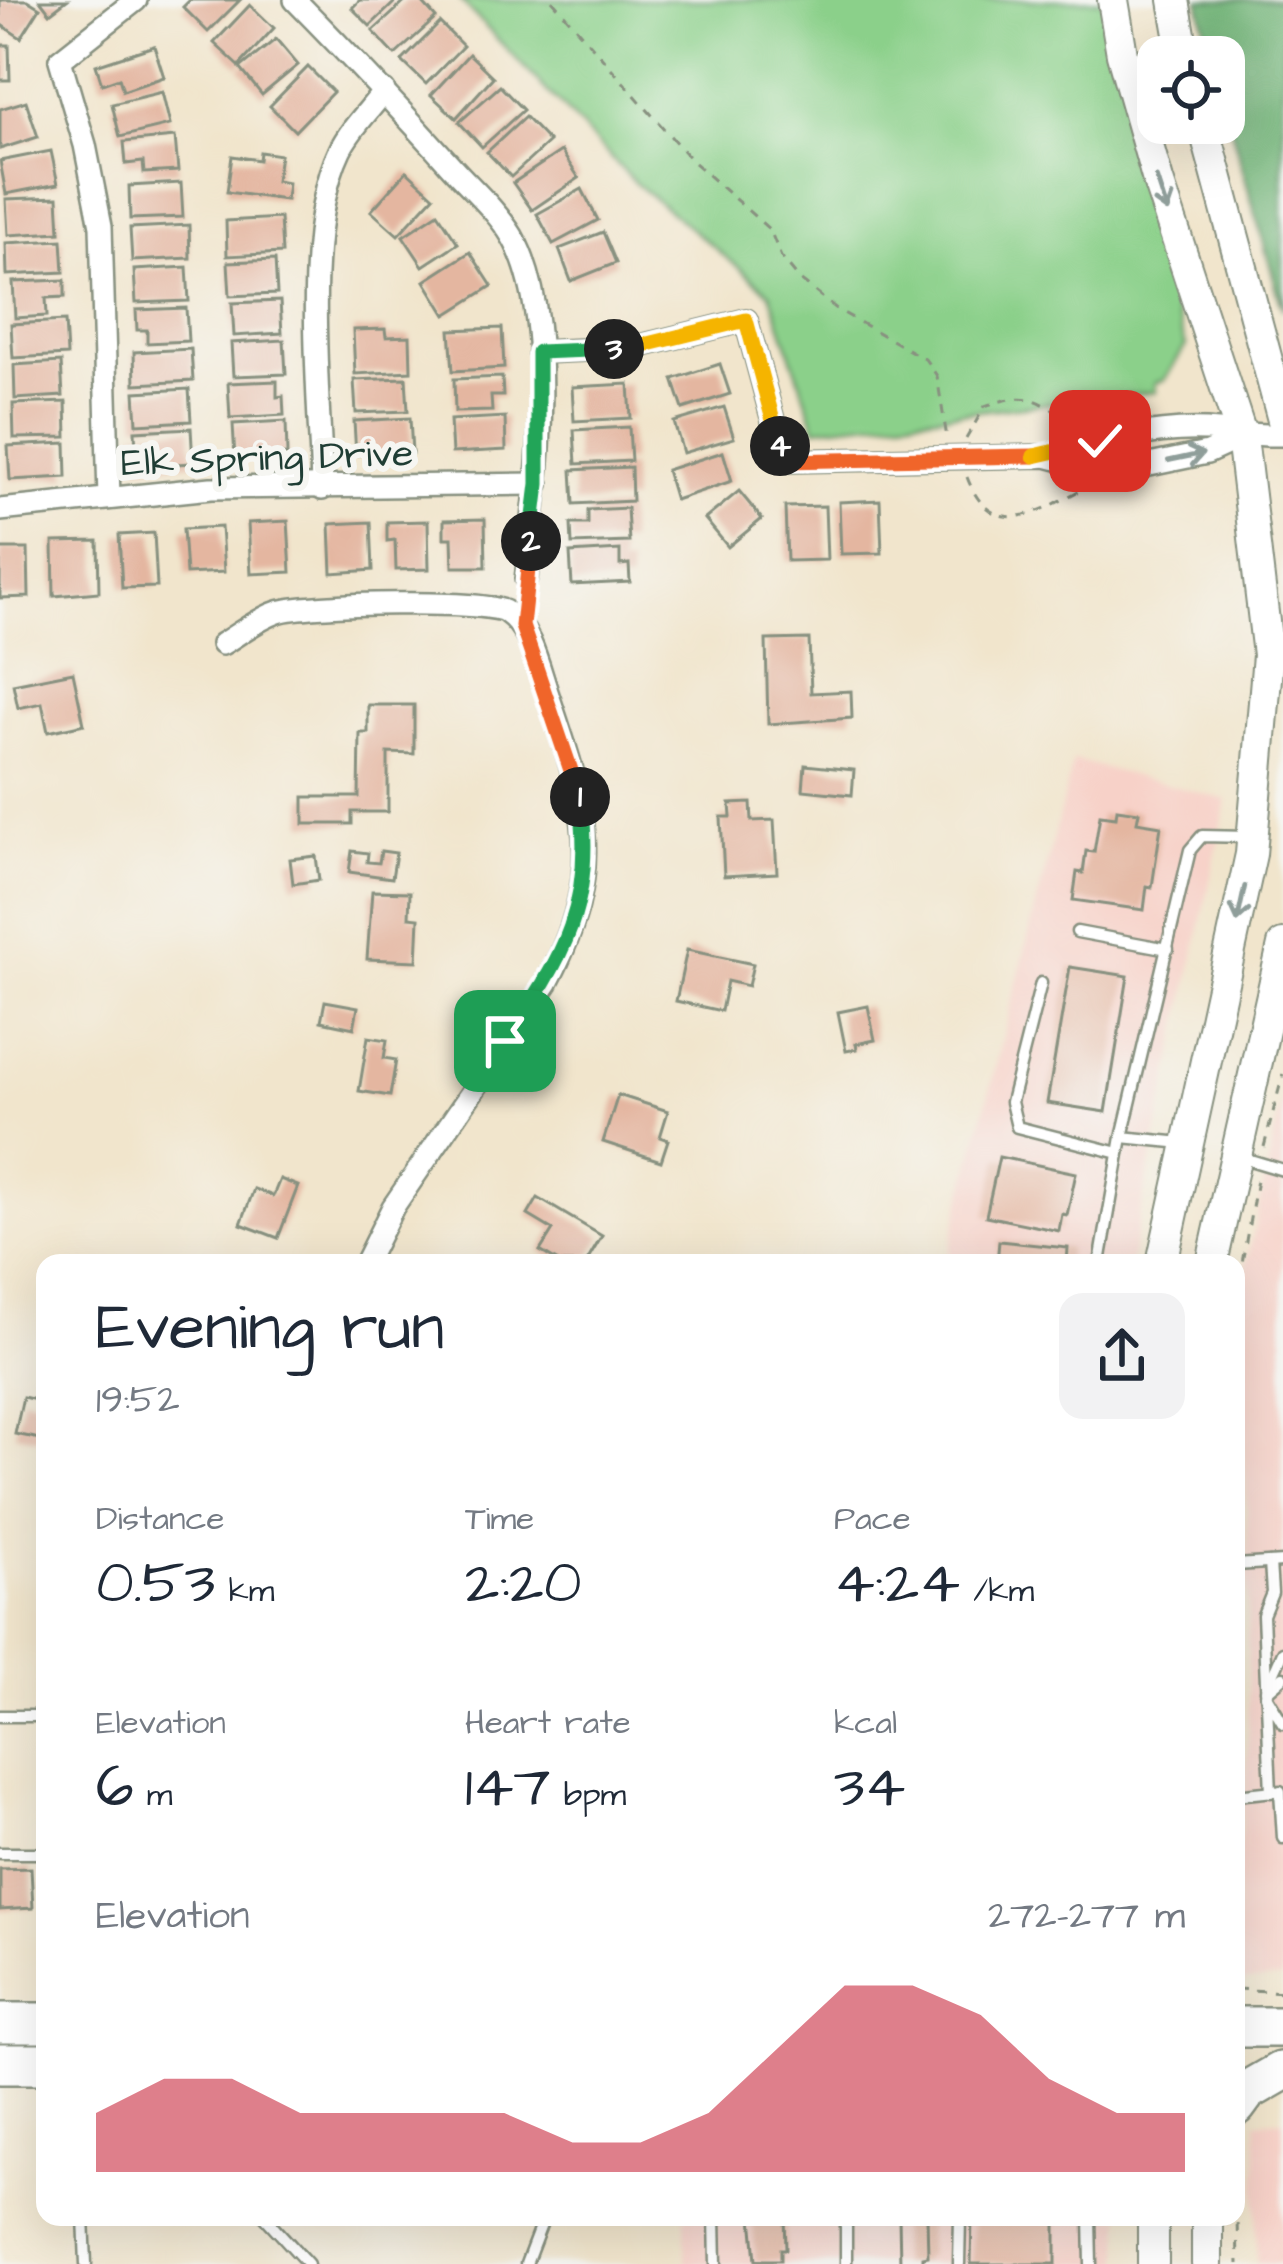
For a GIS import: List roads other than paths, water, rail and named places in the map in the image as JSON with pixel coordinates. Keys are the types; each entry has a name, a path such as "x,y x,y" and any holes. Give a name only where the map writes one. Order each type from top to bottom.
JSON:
{"highway":[{"path":"0,2023 36,2023"},
{"path":"1245,2027 1283,2027"},
{"path":"0,2064 36,2064"},
{"path":"1245,2072 1281,2072"},
{"path":"1245,2094 1281,2072"}],"main road":[{"path":"1113,0 1122,53 1158,181 1242,437 1268,655 1253,838 1164,1254"},
{"path":"1174,0 1180,36"},
{"path":"1208,144 1283,420"},
{"path":"1215,1254 1248,1160 1283,945"},
{"path":"1187,1144 1248,1160"},
{"path":"1154,2226 1154,2264"},
{"path":"1207,2226 1208,2264"}],"street":[{"path":"109,498 101,226 85,145 60,60 136,0"},
{"path":"295,0 384,91 511,235 528,274 538,352 538,484 526,579"},
{"path":"322,489 316,254 321,204 341,148 384,91"},
{"path":"538,352 632,348 746,320 784,461 1046,456 1100,441 1205,430 1242,437 1283,435"},
{"path":"1046,456 1111,472 1208,453 1242,437"},
{"name":"Elk Spring Drive","path":"0,510 211,488 538,484"},
{"path":"222,644 278,611 436,604 503,608 522,626 579,788 585,869 566,947 547,983 392,1207 369,1254"}],"lane":[{"path":"522,626 526,579"},
{"path":"1102,1254 1122,1137 1190,850 1202,836 1253,838"},
{"path":"1077,932 1168,949"},
{"path":"1041,982 1011,1102 1017,1127 1119,1153"},
{"path":"1122,1137 1187,1144"},
{"path":"1248,1160 1283,1170"},
{"path":"1245,1564 1277,1562 1278,1593 1263,1615 1264,1693 1283,1838"},
{"path":"1264,1693 1283,1652"},
{"path":"1264,1693 1283,1677"},
{"path":"1264,1693 1283,1708"},
{"path":"1264,1693 1283,1723"},
{"path":"0,1716 36,1716"},
{"path":"1245,1794 1278,1791"},
{"path":"0,1853 36,1853"},
{"path":"84,2226 86,2264"},
{"path":"273,2226 308,2264"},
{"path":"526,2264 541,2226"},
{"path":"715,2226 716,2264"},
{"path":"846,2226 846,2264"},
{"path":"959,2264 960,2226"},
{"path":"1090,2226 1091,2264"}]}
